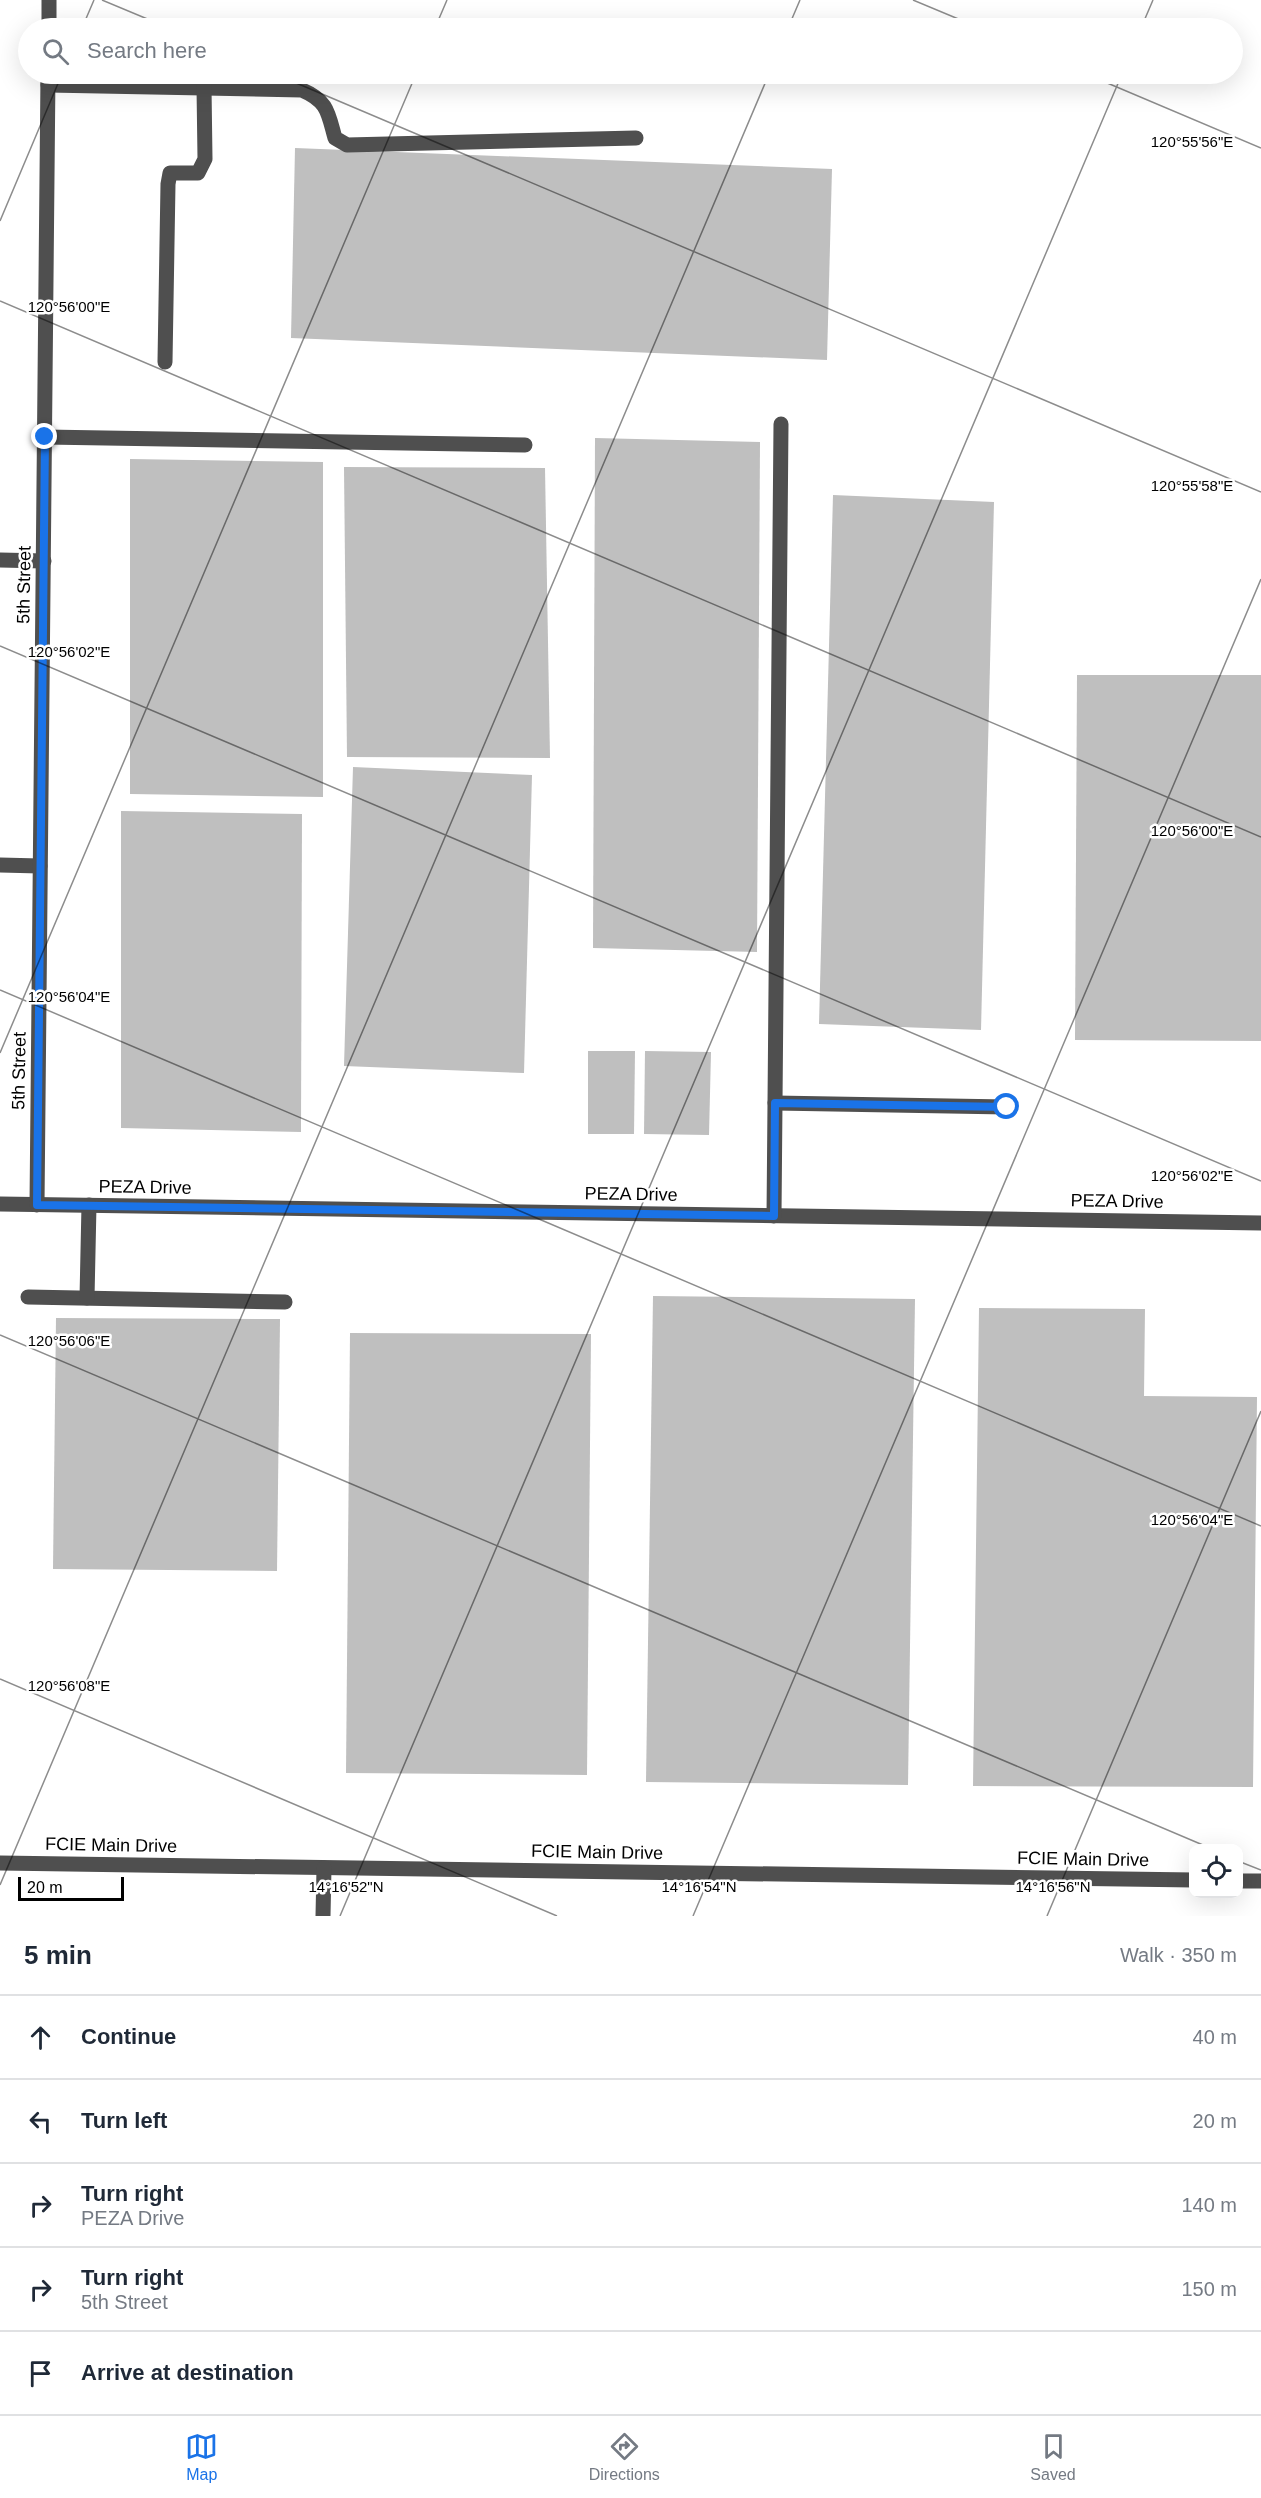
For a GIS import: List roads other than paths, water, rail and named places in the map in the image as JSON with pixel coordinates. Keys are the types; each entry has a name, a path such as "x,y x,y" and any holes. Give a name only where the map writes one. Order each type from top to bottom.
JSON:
{"street":[{"path":"49,0 49,18"},
{"name":"5th Street","path":"37,1205 48,84"},
{"path":"146,84 302,90 318,97 327,111 335,138 347,145 636,138"},
{"path":"165,362 168,184 170,173 198,173 205,159 204,87"},
{"path":"774,1216 781,424"},
{"path":"45,437 525,445"},
{"path":"0,560 44,561"},
{"path":"0,865 40,866"},
{"path":"775,1103 1007,1107"},
{"name":"PEZA Drive","path":"0,1204 1261,1223"},
{"path":"87,1298 89,1205"},
{"path":"28,1297 285,1302"},
{"name":"FCIE Main Drive","path":"0,1863 1189,1880"},
{"path":"323,1916 324,1868"},
{"path":"1243,1881 1261,1881"}]}
